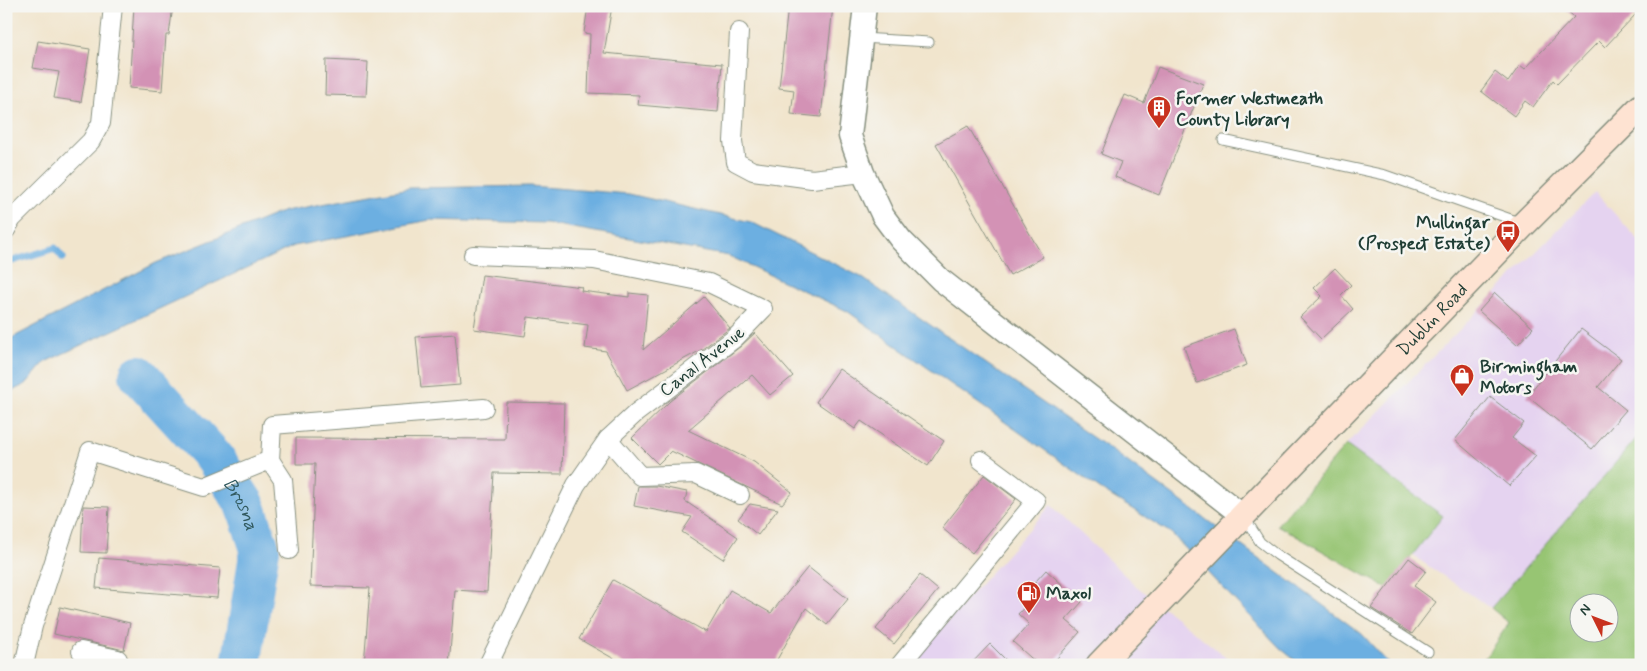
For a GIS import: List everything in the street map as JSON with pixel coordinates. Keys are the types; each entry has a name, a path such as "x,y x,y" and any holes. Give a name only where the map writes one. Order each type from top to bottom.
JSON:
{"main road":[{"name":"Dublin Road","path":"1099,665 1524,224 1641,107"}],"street":[{"path":"6,230 12,219 91,142 101,123 113,6"},
{"path":"865,6 850,136 863,173 882,216 901,240 941,280 1243,516"},
{"path":"739,32 733,141 736,162 754,171 812,179 863,173"},
{"name":"Canal Avenue","path":"473,255 594,260 709,283 763,309 735,338 636,413 608,439 576,485 488,665"},
{"path":"289,550 283,480 270,460 272,425 484,408"},
{"path":"608,439 640,476 696,474 740,495"},
{"path":"24,665 34,626 90,451 204,487 270,460"},
{"path":"900,665 1036,502 981,460"},
{"path":"81,651 118,659 117,665"}],"lane":[{"path":"861,38 929,42"},
{"path":"1223,140 1385,175 1524,224"},
{"path":"1243,516 1260,542 1428,652"}],"shaded area":[{"path":"1595,192 1641,243 1641,433 1491,608 1412,555 1442,516 1346,445"},
{"path":"1051,505 1135,585 1236,665 908,665"}],"green space":[{"path":"1641,433 1641,665 1480,665 1509,623 1491,608"},
{"path":"1346,445 1443,516 1387,588 1277,525"}],"water":[{"path":"530,186 629,194 751,222 861,277 1121,457 1362,634 1390,665 1301,665 1280,648 1171,533 1100,489 847,311 729,256 546,223 430,220 294,246 45,362 26,384 6,394 6,341 156,263 284,211 410,188"}],"building":[{"path":"134,6 173,6 169,35 166,35 162,91 129,88"},
{"path":"588,6 612,6 604,53 722,64 718,112 638,105 639,95 588,93 590,34 584,33"},
{"path":"788,6 833,6 821,117 791,114 794,90 779,88"},
{"path":"1562,6 1628,6 1636,14 1605,47 1599,41 1557,84 1553,80 1533,107 1525,101 1514,116 1481,91 1495,72 1508,82 1520,65 1525,69 1574,17"},
{"path":"38,41 90,49 81,102 54,98 59,72 33,68"},
{"path":"326,60 368,62 366,96 325,95"},
{"name":"Former Westmeath County Library","path":"1158,67 1203,84 1159,195 1115,177 1121,162 1101,154 1125,95 1144,103"},
{"path":"968,126 1043,257 1010,275 936,144"},
{"path":"1335,268 1351,285 1341,295 1353,309 1321,339 1300,317 1322,296 1314,288"},
{"path":"482,275 582,287 581,291 629,297 629,293 648,295 643,350 704,297 730,328 701,350 627,390 606,351 585,348 588,325 528,317 525,336 474,329"},
{"path":"1495,293 1533,328 1517,345 1479,311"},
{"path":"1234,329 1247,365 1197,383 1184,347"},
{"path":"1581,329 1621,359 1598,387 1626,410 1592,449 1527,396"},
{"path":"755,333 793,376 770,395 752,375 688,430 754,462 792,492 782,504 671,451 658,464 632,438 670,401"},
{"path":"455,334 460,385 421,388 416,337"},
{"path":"839,369 944,441 928,466 861,421 855,429 816,402"},
{"path":"1490,397 1524,423 1512,438 1536,456 1509,486 1455,440"},
{"path":"506,402 564,403 562,474 494,473 487,592 455,590 449,665 364,665 370,588 310,586 315,464 296,464 296,438 505,439"},
{"path":"984,475 1016,499 972,553 942,528"},
{"path":"638,486 656,486 687,492 685,501 738,537 723,559 682,532 692,517 634,506"},
{"path":"750,504 778,509 758,535 738,519"},
{"path":"83,506 109,507 106,553 81,552"},
{"path":"99,558 220,568 217,598 96,588"},
{"path":"1409,558 1426,571 1414,586 1436,602 1412,634 1371,608"},
{"path":"808,567 848,599 827,625 806,608 774,665 625,665 579,639 613,580 706,632 730,590 771,613"},
{"path":"1046,570 1082,602 1066,620 1080,632 1051,665 1039,665 1013,642 1029,624 1018,614 1032,599 1025,593"},
{"path":"920,575 938,590 894,644 876,629"},
{"path":"60,607 130,623 124,650 54,634"},
{"path":"990,644 1011,665 970,665"}],"waterway":[{"name":"Brosna","path":"6,263 55,248 63,258"},
{"name":"Brosna","path":"139,375 214,457 245,504 260,549 241,665"}],"place":[{"name":"Former Westmeath County Library","path":"1159,129"},
{"name":"Mullingar (Prospect Estate)","path":"1508,253"},
{"name":"Birmingham Motors","path":"1462,397"},
{"name":"Maxol","path":"1029,614"}]}
